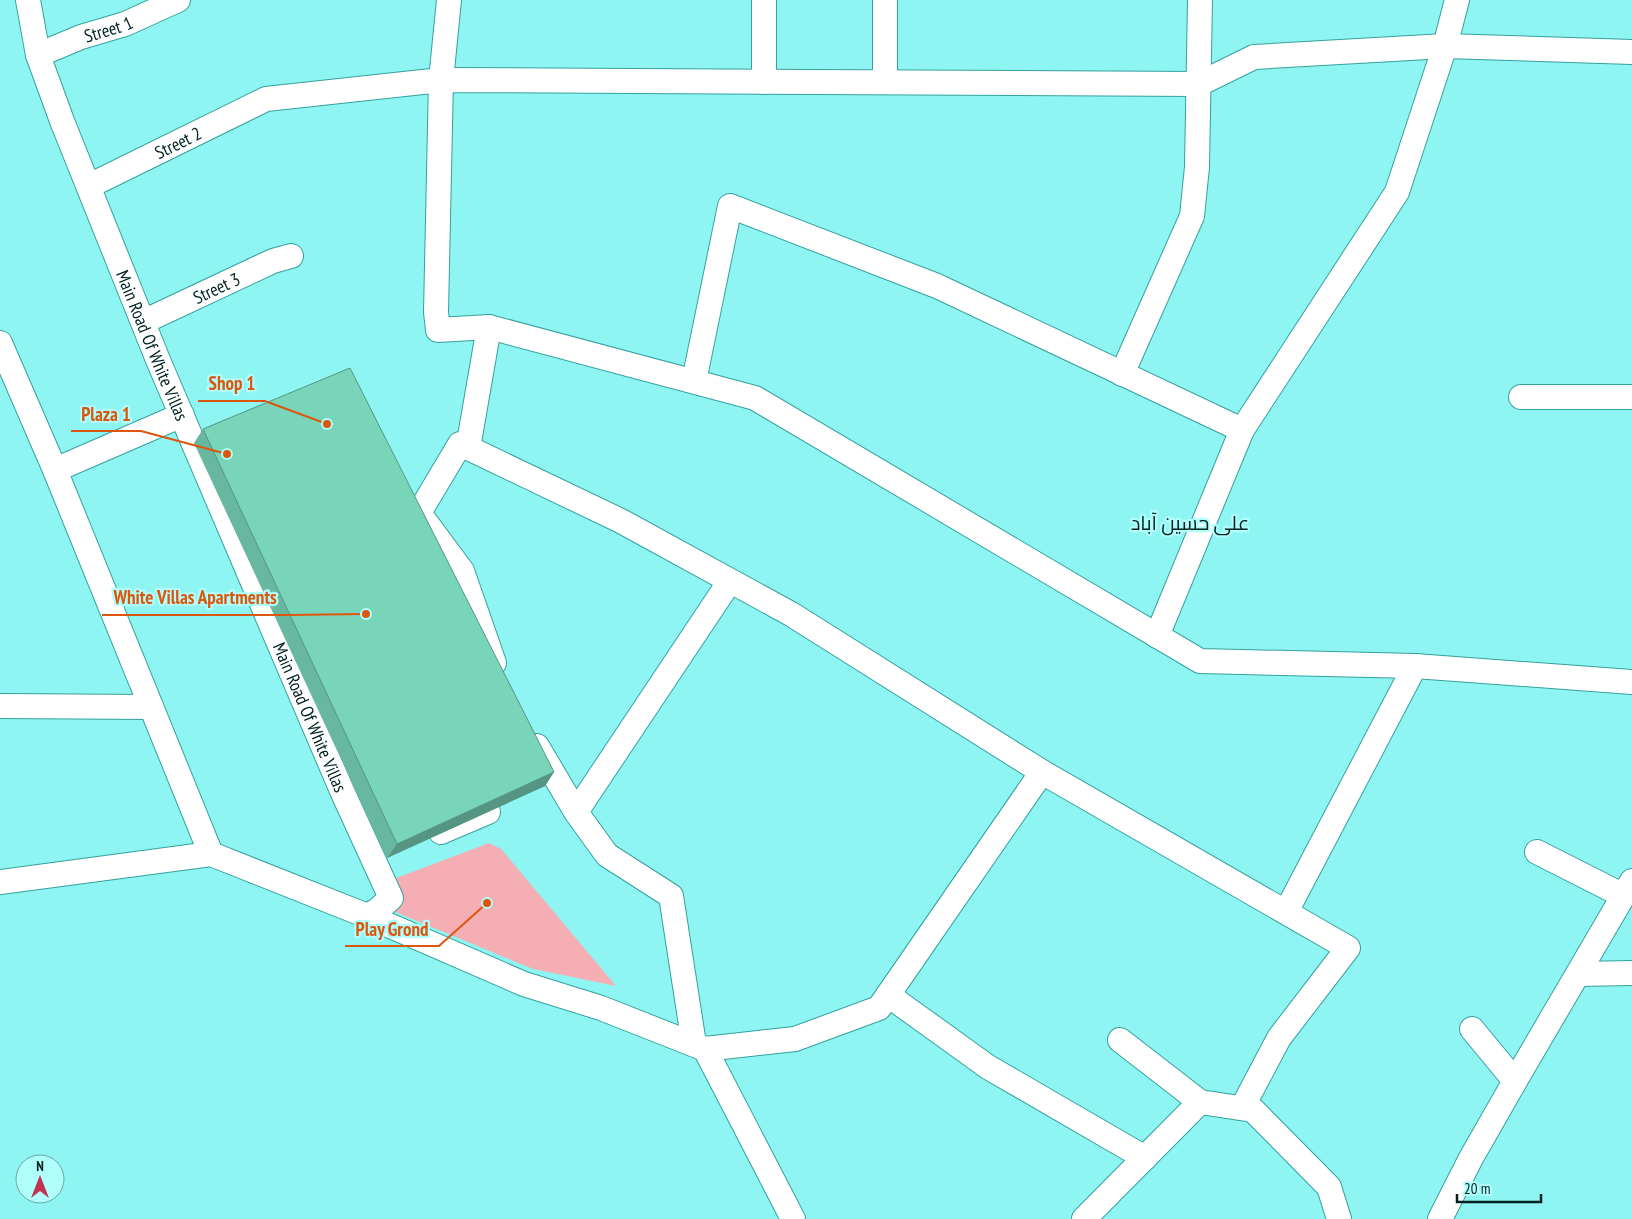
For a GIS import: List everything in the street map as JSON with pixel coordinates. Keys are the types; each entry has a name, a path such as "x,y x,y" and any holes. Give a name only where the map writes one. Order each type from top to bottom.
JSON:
{"street":[{"name":"Main Road Of White Villas","path":"28,0 38,54 143,322 182,415 203,439 383,858 390,898 372,914"},
{"name":"Street 1","path":"38,54 125,24 178,0"},
{"path":"449,0 441,80 436,312 438,330 489,328 755,398 1200,661 1415,666 1632,682"},
{"path":"764,0 764,82"},
{"path":"885,0 885,82"},
{"path":"1122,374 1192,216 1197,167 1200,0"},
{"path":"1157,636 1242,430 1397,192 1445,46 1457,0"},
{"path":"1199,84 1254,57 1445,46 1632,52"},
{"name":"Street 2","path":"89,186 266,99 441,80 1199,84"},
{"path":"694,382 730,206 937,286 1242,430"},
{"name":"Street 3","path":"143,322 274,261 291,256"},
{"path":"468,448 489,328"},
{"path":"0,342 55,470 211,854"},
{"path":"1521,397 1632,398"},
{"path":"55,470 182,415"},
{"path":"500,679 462,571 420,513 460,444 621,521 790,614 1042,772 1348,948 1279,1038 1242,1108"},
{"path":"576,812 730,581"},
{"path":"1286,912 1415,666"},
{"path":"0,706 151,708"},
{"path":"527,730 576,812 607,854 671,896 699,1046 793,1219"},
{"path":"418,842 488,812 463,758"},
{"path":"0,882 211,854 372,914 524,984 601,1008 699,1046 795,1040 879,1008 1042,772"},
{"path":"1440,1219 1471,1158 1628,889 1537,852"},
{"path":"1578,974 1632,974"},
{"path":"888,995 988,1067 1144,1158"},
{"path":"1472,1029 1515,1081"},
{"path":"1120,1040 1200,1102 1253,1110 1329,1188 1339,1219"},
{"path":"1084,1219 1200,1102"}],"shaded area":[{"path":"489,843 501,849 616,986 533,969 393,911 391,880"}],"building":[{"path":"350,368 554,772 397,844 203,429"}],"place":[{"name":"Shop 1","path":"327,424"},
{"name":"Plaza 1","path":"227,454"},
{"name":"White Villas Apartments","path":"366,614"},
{"name":"Play Grond","path":"487,903"}],"district":[{"name":"علی حسین آباد","path":"1190,523"}]}
